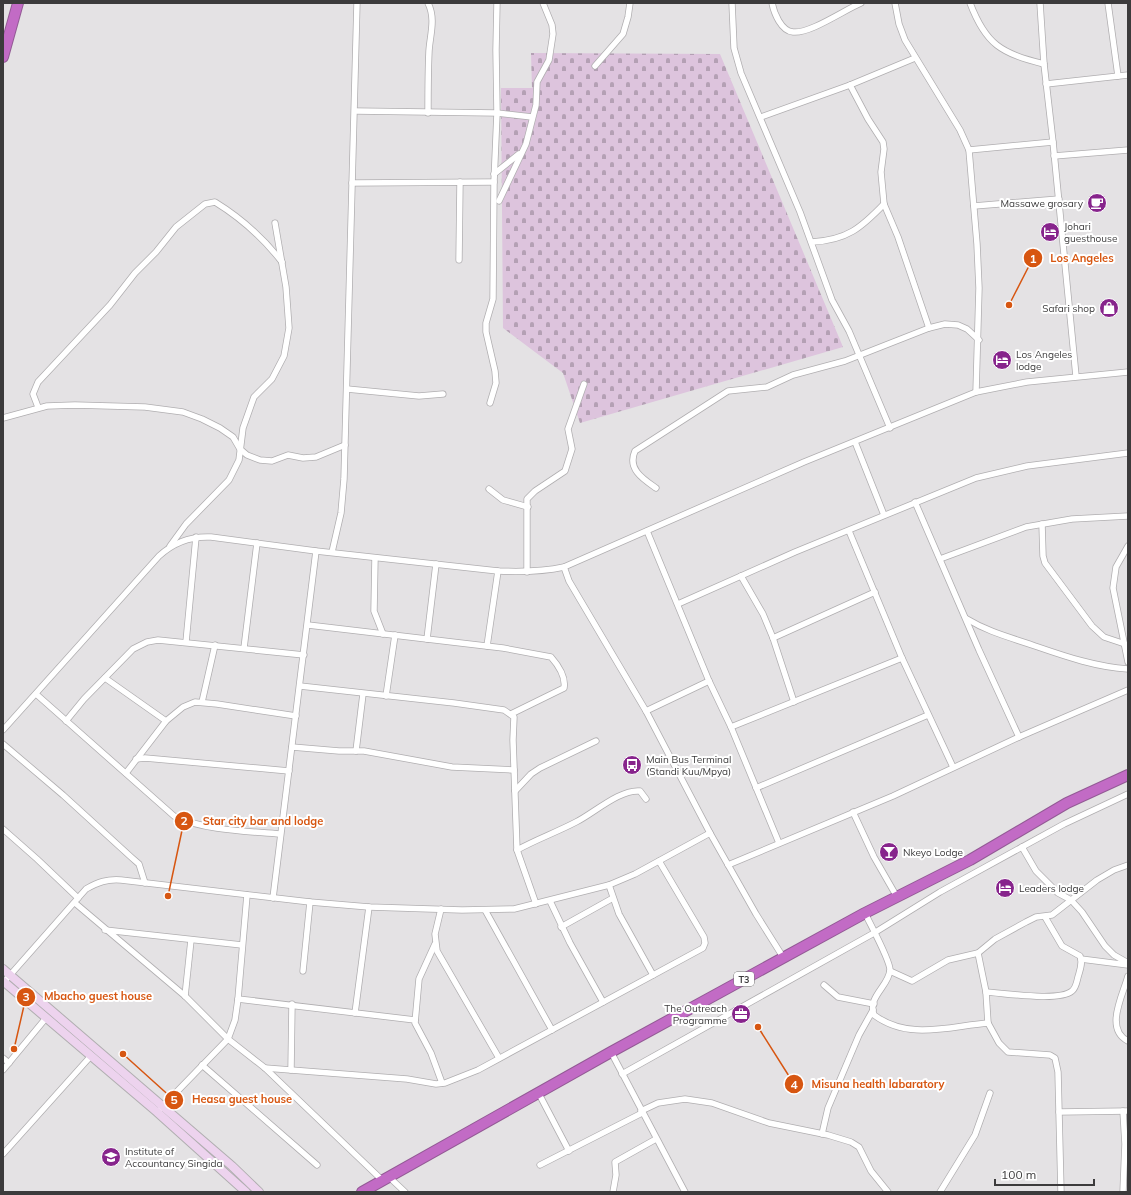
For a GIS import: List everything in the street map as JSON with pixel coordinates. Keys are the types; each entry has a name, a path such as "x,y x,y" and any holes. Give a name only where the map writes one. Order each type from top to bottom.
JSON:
{"highway":[{"path":"3,57 18,3"},
{"name":"T3","path":"363,1191 538,1092 783,957 865,913 970,860 1067,803 1128,775"}],"main road":[{"path":"3,969 6,980 46,1018 90,1056 232,1166 259,1192"},
{"path":"6,980 160,1109 246,1192"}],"street":[{"path":"332,552 340,513 344,479 357,3"},
{"path":"428,3 433,18 429,51 428,113"},
{"path":"490,403 496,383 495,371 486,332 486,323 493,299 494,174 497,113 497,3"},
{"path":"499,201 529,134 536,105 537,82 548,63 552,42 552,25 543,3"},
{"path":"595,66 623,34 630,3"},
{"path":"732,3 732,32 736,59 740,73 761,118 812,242 832,300 859,356 890,428"},
{"path":"772,3 778,21 787,31 793,33 828,21 844,10 861,3"},
{"path":"895,3 899,24 915,58 960,130 969,150 979,288 979,340 976,392"},
{"path":"970,3 984,33 996,45 1021,58 1044,64"},
{"path":"1040,3 1044,64 1076,376"},
{"path":"1108,3 1118,76"},
{"path":"761,118 850,85 915,58"},
{"path":"1046,84 1128,75"},
{"path":"850,85 868,119 883,142 884,149 881,172 884,204 898,237 929,328"},
{"path":"355,112 497,113 532,117"},
{"path":"969,150 1053,142"},
{"path":"1054,156 1128,150"},
{"path":"494,174 522,152"},
{"path":"459,260 460,182"},
{"path":"352,183 494,182"},
{"path":"974,206 1059,199"},
{"path":"38,407 33,394 38,382 110,305 135,273 156,252 176,227 205,204 215,202 236,217 254,232 282,262"},
{"path":"812,242 834,240 847,235 868,222 884,204"},
{"path":"3,730 132,586 170,546 186,524 229,480 238,464 243,428 254,397 272,379 284,356 287,346 288,321 286,283 275,223"},
{"path":"656,488 636,472 632,464 635,451 728,391 767,387 793,375 826,367 859,356 929,328 945,324 958,325 967,329 979,340"},
{"path":"170,546 196,537 498,571 527,572 564,567 804,462 976,392 1027,382 1128,372"},
{"path":"527,572 528,496 565,471 571,455 568,429 584,384"},
{"path":"347,389 419,396 443,394"},
{"path":"3,418 38,407 75,405 137,406 183,412 220,428 233,437 240,450 255,459 272,461 288,455 303,458 316,457 345,445"},
{"path":"855,442 884,515"},
{"path":"678,604 884,515 976,478 1027,466 1128,453"},
{"path":"489,489 503,500 528,507"},
{"path":"915,502 1019,737"},
{"path":"940,558 1013,531 1042,524 1072,519 1128,516"},
{"path":"1042,524 1043,556 1048,568 1092,626 1104,637 1125,644"},
{"path":"647,531 709,681 731,727 779,843"},
{"path":"849,531 902,658 953,767"},
{"path":"186,642 196,537"},
{"path":"244,648 257,543"},
{"path":"1128,546 1116,567 1113,588 1128,662"},
{"path":"273,898 280,834 308,626 316,551"},
{"path":"376,558 374,611 383,634"},
{"path":"427,639 436,564"},
{"path":"564,567 569,581 646,711 710,833 783,957"},
{"path":"488,646 498,571"},
{"path":"742,576 763,614 773,638 794,702"},
{"path":"773,638 875,592"},
{"path":"967,619 982,629 1052,652 1099,665 1128,669"},
{"path":"308,626 488,646 551,658 560,669 564,680 565,685 561,691 511,714"},
{"path":"386,696 395,635"},
{"path":"66,721 133,649 147,642 158,640 186,642 304,655"},
{"path":"202,702 215,645"},
{"path":"731,727 902,658"},
{"path":"105,678 166,721"},
{"path":"646,711 709,681"},
{"path":"300,686 462,704 504,710 511,714 515,721 514,770 517,850 536,904"},
{"path":"728,865 894,796 1019,737 1128,690"},
{"path":"36,694 174,816 202,825 280,834"},
{"path":"356,751 363,694"},
{"path":"126,774 166,721 183,707 195,702 296,716"},
{"path":"756,788 928,715"},
{"path":"515,791 531,774 540,768 596,741"},
{"path":"3,744 63,795 131,857 138,864 145,883"},
{"path":"292,747 339,752 356,751 380,753 452,767 514,770"},
{"path":"136,759 145,758 289,771"},
{"path":"517,850 576,822 628,793 640,791 646,798"},
{"path":"622,1074 874,933 940,892 1064,824 1128,794"},
{"path":"853,812 874,857 897,897"},
{"path":"3,829 37,859 105,930 185,996 228,1039 265,1068 385,1178 405,1192"},
{"path":"6,980 86,889 98,882 110,880 145,883 310,902 369,907 485,910 514,909 609,885 659,861 710,833"},
{"path":"1022,847 1036,870 1058,893 1071,900 1082,912 1105,946 1114,955 1128,964"},
{"path":"265,1068 407,1079 436,1084 465,1076 703,948 705,943 704,937 659,861"},
{"path":"890,971 912,981 948,960 978,953 1007,932 1032,919 1052,915 1097,880 1114,870 1128,865"},
{"path":"609,885 619,914 653,975"},
{"path":"160,1109 228,1039 235,1020 238,999 247,895"},
{"path":"561,927 613,898"},
{"path":"550,901 561,927 603,1002"},
{"path":"303,971 310,902"},
{"path":"355,1013 369,907"},
{"path":"441,909 435,934 437,951 499,1058"},
{"path":"485,910 552,1030"},
{"path":"822,1134 828,1108 859,1035 873,1010 876,995 890,971 889,965 865,913"},
{"path":"1045,917 1062,946 1081,958 1128,964"},
{"path":"105,930 242,945"},
{"path":"185,996 191,940"},
{"path":"435,944 420,979 415,1020 417,1029 431,1053 442,1083"},
{"path":"978,953 986,992 988,1023 999,1043 1008,1052 1050,1055 1055,1058 1057,1063 1061,1192"},
{"path":"986,992 1028,996 1063,996 1074,989 1081,958"},
{"path":"1128,976 1121,998 1116,1022 1117,1031 1123,1039 1128,1041"},
{"path":"824,985 838,997 874,1004"},
{"path":"238,999 292,1004 415,1020"},
{"path":"291,1070 292,1004"},
{"path":"873,1010 879,1018 914,1030 927,1031 988,1023"},
{"path":"3,1070 46,1018"},
{"path":"611,1052 641,1112 685,1192"},
{"path":"3,1154 90,1056"},
{"path":"3,1058 9,1063"},
{"path":"202,1066 317,1166"},
{"path":"538,1092 569,1151"},
{"path":"940,1192 975,1135 990,1093"},
{"path":"540,1165 658,1103 685,1099 712,1103 769,1122 822,1134 858,1146 871,1171 888,1192"},
{"path":"1059,1112 1126,1111 1123,1192"},
{"path":"612,1192 616,1175 615,1162 656,1139"}],"green space":[{"path":"531,53 720,54 843,347 580,423 563,373 503,328 501,88 532,88"}],"place":[{"name":"Massawe grosary","path":"1097,203"},
{"name":"Johari guesthouse","path":"1050,232"},
{"name":"Los Angeles","path":"1009,305"},
{"name":"Safari shop","path":"1109,308"},
{"name":"Los Angeles lodge","path":"1002,360"},
{"name":"Main Bus Terminal (Standi Kuu/Mpya)","path":"632,765"},
{"name":"Nkeyo Lodge","path":"889,852"},
{"name":"Leaders lodge","path":"1005,888"},
{"name":"Star city bar and lodge","path":"168,896"},
{"name":"The Outreach Programme","path":"741,1014"},
{"name":"Misuna health labaratory","path":"758,1027"},
{"name":"Mbacho guest house","path":"14,1049"},
{"name":"Heasa guest house","path":"123,1054"},
{"name":"Institute of Accountancy Singida","path":"111,1157"}]}
